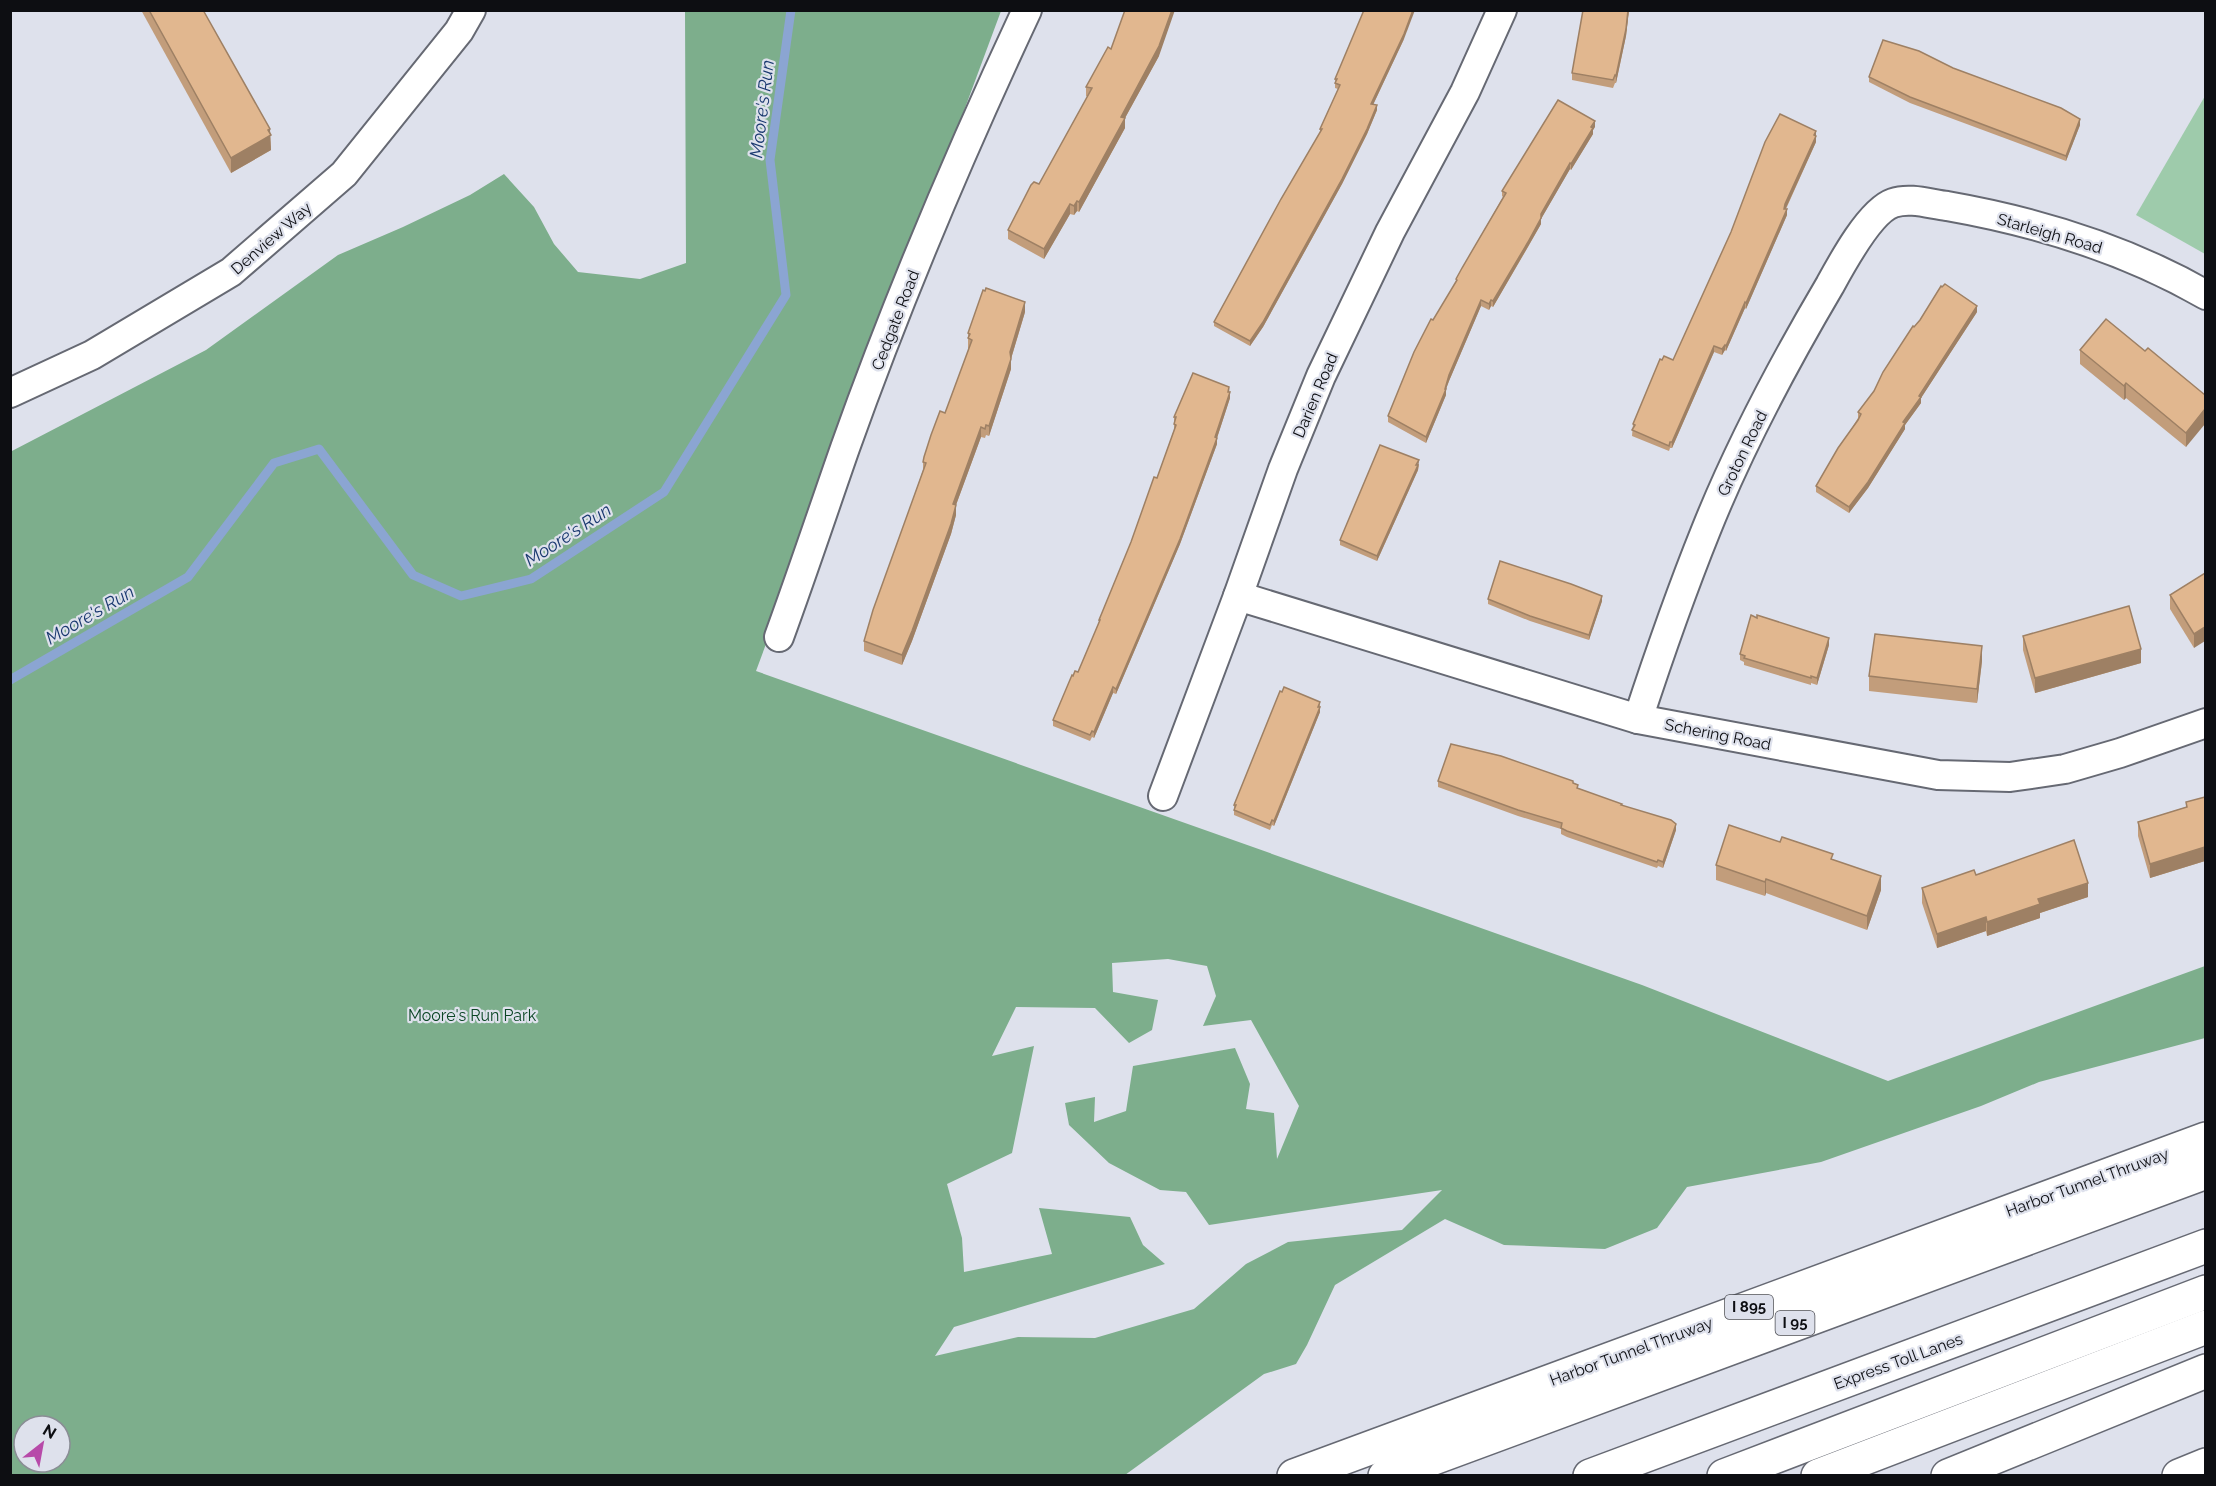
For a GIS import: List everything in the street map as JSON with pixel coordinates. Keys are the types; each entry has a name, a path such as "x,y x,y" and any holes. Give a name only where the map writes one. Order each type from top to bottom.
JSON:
{"highway":[{"name":"Harbor Tunnel Thruway","path":"1294,1476 2205,1139"},
{"name":"I 95","path":"1385,1476 2205,1172"},
{"name":"Express Toll Lanes","path":"1590,1476 2205,1246"},
{"path":"1724,1476 2205,1292"},
{"path":"1818,1476 2205,1327"},
{"path":"1948,1476 2205,1371"},
{"path":"2179,1476 2205,1467"},
{"path":"2194,1476 2205,1467"}],"street":[{"name":"Denview Way","path":"10,393 92,355 231,272 344,174 459,31 471,10"},
{"name":"Cedgate Road","path":"779,637 846,447 938,211 979,112 1027,10"},
{"name":"Darien Road","path":"1163,796 1283,470 1321,376 1390,232 1465,92 1502,10"},
{"name":"Starleigh Road","path":"1886,206 1908,200 1962,209 2074,236 2176,278 2205,295"},
{"name":"Groton Road","path":"1638,719 1672,616 1707,527 1747,442 1797,341 1850,250 1886,206"},
{"name":"Schering Road","path":"1238,596 1638,719 1938,775 2010,777 2066,769 2205,723"}],"green space":[{"name":"Moore's Run Park","path":"685,11 1001,11 756,671 1642,985 1888,1081 2205,966 2205,1038 2039,1082 1981,1106 1821,1162 1687,1187 1657,1228 1605,1249 1504,1245 1445,1219 1335,1285 1296,1364 1264,1374 1125,1475 11,1475 10,452 206,350 338,255 470,195 504,174 534,207 554,244 578,272 640,279 686,263","holes":["1168,959 1207,966 1216,996 1203,1026 1251,1020 1299,1106 1277,1159 1274,1113 1246,1109 1250,1084 1235,1048 1133,1066 1126,1111 1094,1122 1095,1097 1065,1103 1069,1125 1109,1163 1160,1190 1186,1192 1209,1225 1442,1190 1402,1230 1288,1242 1246,1264 1194,1309 1095,1338 1018,1337 935,1356 954,1327 1165,1264 1143,1245 1130,1217 1039,1208 1052,1254 964,1272 962,1238 947,1184 1012,1153 1034,1046 992,1056 1016,1007 1095,1008 1129,1043 1152,1030 1158,1000 1113,992 1112,963"]},
{"path":"2205,96 2206,254 2136,215"}],"building":[{"path":"149,10 203,10 270,129 268,130 271,135 231,158"},
{"path":"1125,10 1172,10 1159,46 1121,117 1125,118 1079,202 1077,201 1074,206 1070,204 1044,249 1008,230 1031,185 1034,182 1039,184 1092,88 1086,87 1108,47 1111,49"},
{"path":"1364,10 1413,10 1371,104 1377,105 1367,129 1342,179 1263,322 1250,341 1214,322 1322,129 1320,129 1340,85 1335,83 1337,79 1335,79"},
{"path":"1583,10 1628,10 1616,76 1613,80 1572,73"},
{"path":"1883,40 1919,51 1953,68 2061,108 2080,119 2066,156 1910,97 1869,77"},
{"path":"1558,100 1595,121 1591,127 1593,128 1570,163 1528,242 1493,301 1491,300 1489,304 1481,300 1426,437 1388,416 1414,352 1431,319 1433,320 1457,280 1506,193 1502,191"},
{"path":"1780,114 1816,131 1814,135 1816,136 1785,204 1784,209 1787,209 1726,346 1722,349 1714,346 1669,446 1632,430 1635,425 1633,424 1660,359 1662,360 1664,356 1673,360 1731,232 1765,142"},
{"path":"1945,284 1977,306 1919,396 1921,397 1903,422 1905,423 1868,482 1849,507 1816,486 1838,448 1858,420 1861,414 1858,412 1874,391 1883,372 1941,286"},
{"path":"986,288 1025,302 1010,352 1011,359 989,426 986,425 985,429 981,427 953,504 956,505 951,524 902,655 864,641 926,463 923,462 931,435 940,411 945,413 972,340 968,338 970,334 968,333 983,290 985,291"},
{"path":"2106,319 2145,351 2148,348 2205,395 2205,409 2186,433 2126,383 2124,386 2080,350"},
{"path":"1193,373 1229,387 1228,392 1230,392 1215,437 1217,438 1180,539 1116,689 1113,687 1094,732 1092,731 1090,735 1053,720 1072,675 1075,671 1078,672 1100,620 1154,477 1157,478 1176,425 1174,424 1176,417 1174,417"},
{"path":"1380,445 1419,460 1377,556 1340,540"},
{"path":"1500,561 1602,596 1589,635 1530,616 1488,599"},
{"path":"2205,573 2205,627 2194,634 2170,595"},
{"path":"2129,606 2141,649 2035,678 2023,636"},
{"path":"1751,615 1829,638 1817,678 1744,658 1745,656 1740,654"},
{"path":"1875,634 1982,646 1977,689 1869,676"},
{"path":"1284,687 1320,702 1318,707 1320,707 1274,821 1272,820 1270,825 1234,810 1236,805 1234,805 1280,691 1282,692"},
{"path":"1451,744 1501,756 1573,781 1578,785 1577,788 1621,805 1671,820 1676,824 1663,862 1658,860 1657,862 1567,831 1561,828 1562,823 1518,810 1438,781"},
{"path":"2205,797 2205,847 2150,864 2138,822 2187,807 2186,802"},
{"path":"1729,825 1780,842 1782,837 1833,854 1831,859 1881,876 1867,916 1766,879 1765,882 1716,865"},
{"path":"2074,840 2088,883 2038,899 2040,904 1987,922 1986,917 1937,934 1922,888 1974,870 1976,875"}],"waterway":[{"name":"Moore's Run","path":"10,680 188,577 274,463 319,449 413,575 461,596 531,579 664,492 786,295 770,160 791,10"}]}
